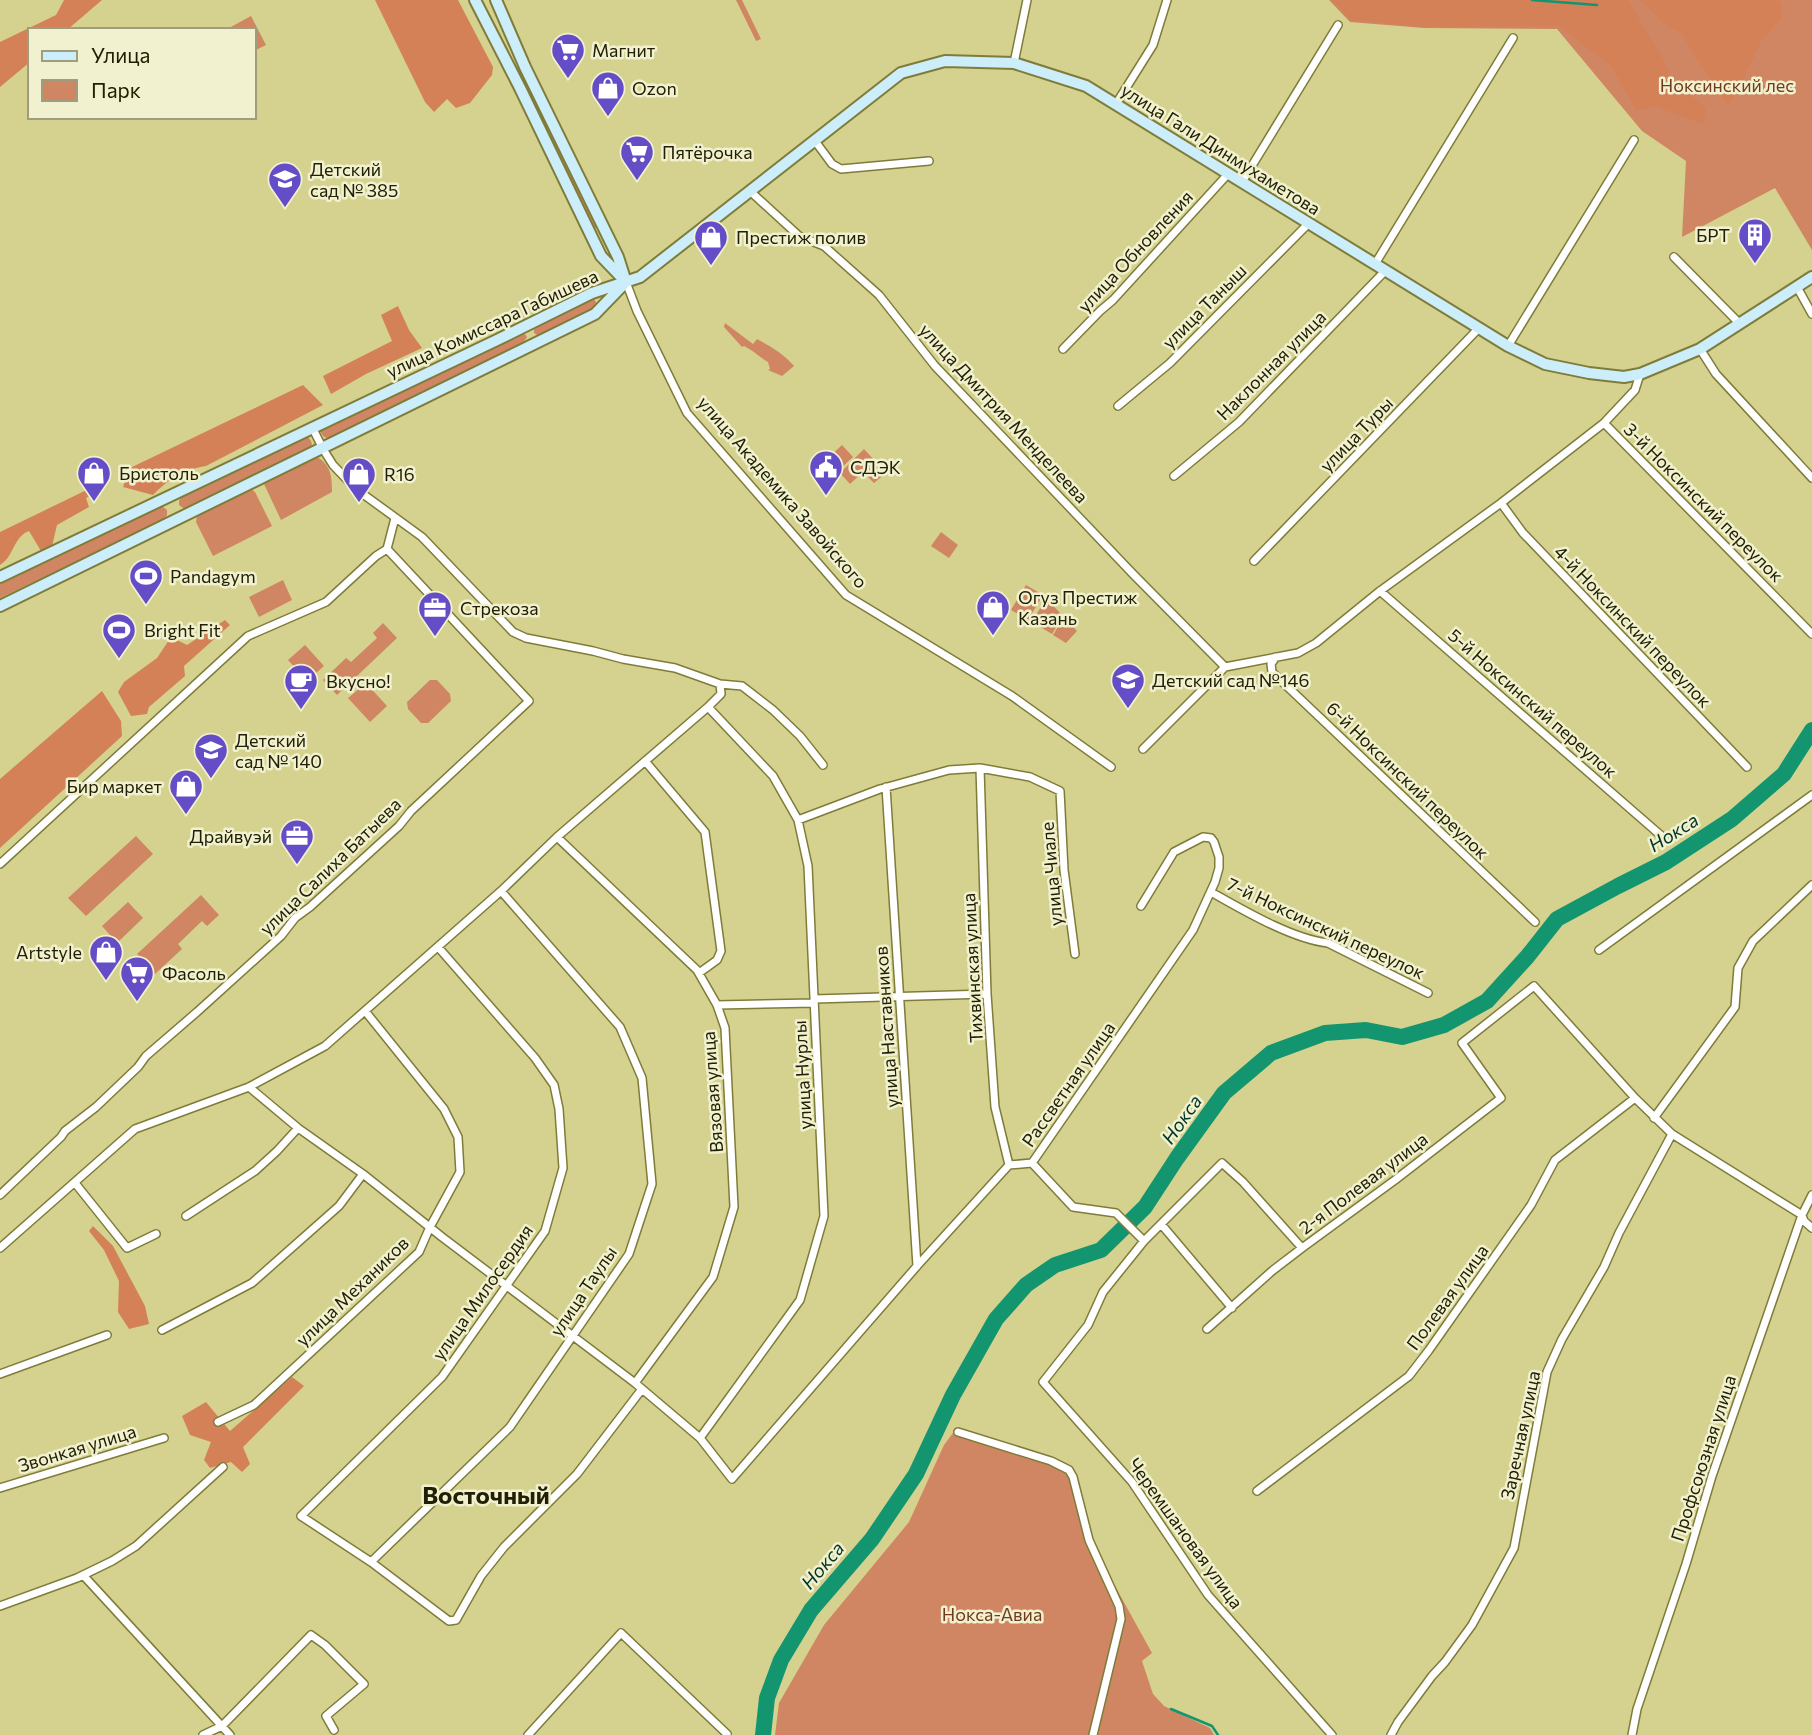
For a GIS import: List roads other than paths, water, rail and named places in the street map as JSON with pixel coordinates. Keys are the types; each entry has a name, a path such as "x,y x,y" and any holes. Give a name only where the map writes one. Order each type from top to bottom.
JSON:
{"street":[{"name":"улица Академика Завойского","path":"475,0 601,256 626,282"},
{"name":"улица Академика Завойского","path":"496,0 532,81 618,257 637,311 687,413 846,595 1010,694 1111,767"},
{"path":"1014,63 1027,0"},
{"path":"1116,104 1153,45 1167,0"},
{"path":"1242,182 1338,24"},
{"path":"1375,264 1513,38"},
{"name":"улица Гали Динмухаметова","path":"626,282 640,277 901,73 945,61 1014,63 1086,86 1507,346 1545,364 1612,376 1640,374 1700,349 1812,277"},
{"path":"520,88 532,81"},
{"path":"1507,346 1634,140"},
{"path":"815,141 832,164 841,169 929,162"},
{"name":"улица Обновления","path":"1063,349 1113,300 1228,174"},
{"name":"улица Дмитрия Менделеева","path":"751,192 799,236 824,246 879,295 935,366 1225,667"},
{"name":"улица Таныш","path":"1118,406 1170,363 1309,223"},
{"path":"1674,257 1740,324"},
{"name":"Наклонная улица","path":"1174,476 1239,422 1386,271"},
{"name":"улица Комиссара Габишева","path":"0,577 592,292 626,282"},
{"name":"улица Комиссара Габишева","path":"0,606 595,314 626,282"},
{"path":"1797,287 1812,314"},
{"path":"528,324 537,343"},
{"name":"улица Туры","path":"1254,561 1479,328"},
{"path":"1700,349 1716,373 1812,478"},
{"path":"1143,749 1225,667 1298,653 1316,643 1380,591 1501,503 1604,423 1635,390 1640,374"},
{"name":"3-й Ноксинский переулок","path":"1604,423 1812,634"},
{"path":"312,427 333,465 356,489 422,537 519,636 623,659 675,667 720,684 742,686 800,736 823,765"},
{"path":"168,496 179,518"},
{"name":"4-й Ноксинский переулок","path":"1501,503 1523,533 1747,767"},
{"path":"0,864 248,636 326,602 387,549 395,518"},
{"name":"улица Салиха Батыева","path":"0,1195 65,1131 96,1107 138,1068 146,1056 281,936 295,918 399,826 411,811 530,701 387,549"},
{"name":"5-й Ноксинский переулок","path":"1380,591 1665,839"},
{"name":"6-й Ноксинский переулок","path":"1276,657 1271,664 1272,672 1535,922"},
{"path":"0,1248 135,1129 249,1087 325,1046 501,891 557,837 708,707 720,694 720,684"},
{"name":"улица Нурлы","path":"700,1438 800,1300 824,1216 808,866 798,820 773,776 708,707"},
{"path":"645,761 705,832 721,951 717,960 699,973"},
{"path":"798,820 887,787 949,770 980,768"},
{"name":"улица Чиале","path":"980,768 1030,777 1060,791 1064,870 1075,954"},
{"name":"Тихвинская улица","path":"980,768 987,994 995,1107 1009,1165"},
{"name":"улица Наставников","path":"887,787 917,1266"},
{"path":"1599,950 1812,795"},
{"name":"Вязовая улица","path":"557,837 699,973 717,1005 725,1028 734,1207 713,1277 635,1383"},
{"name":"Рассветная улица","path":"700,1438 732,1479 917,1266 1009,1165 1032,1163 1194,930 1219,868 1219,857 1211,838 1203,837 1174,852 1141,906"},
{"path":"1654,1118 1735,1007 1738,968 1753,941 1812,885"},
{"name":"улица Таулы","path":"371,1562 510,1427 629,1254 652,1184 642,1078 620,1027 501,891"},
{"name":"7-й Ноксинский переулок","path":"1211,892 1253,916 1312,941 1328,943 1428,993"},
{"name":"улица Милосердия","path":"371,1562 302,1516 442,1377 545,1231 563,1168 559,1109 554,1085 535,1058 438,947"},
{"name":"2-я Полевая улица","path":"1043,1382 1088,1325 1103,1292 1144,1241 1222,1163 1303,1248 1501,1098 1462,1043 1534,986 1635,1098"},
{"path":"717,1005 900,995 987,994"},
{"name":"улица Механиков","path":"218,1422 254,1405 419,1252 429,1227 460,1172 458,1137 444,1109 365,1011"},
{"path":"249,1087 298,1128 363,1174 635,1383 700,1438"},
{"path":"1635,1098 1672,1134 1802,1214 1804,1221 1812,1228"},
{"name":"Полевая улица","path":"1257,1491 1409,1376 1531,1205 1555,1160 1635,1098"},
{"path":"186,1216 255,1171 298,1128"},
{"name":"Заречная улица","path":"1391,1735 1472,1625 1514,1548 1547,1372 1672,1134"},
{"path":"1032,1163 1073,1207 1116,1213 1144,1241"},
{"path":"162,1330 252,1283 339,1206 363,1174"},
{"path":"75,1183 127,1248 156,1234"},
{"name":"Профсоюзная улица","path":"1632,1735 1637,1709 1686,1564 1712,1476 1802,1214 1812,1195"},
{"path":"1161,1224 1232,1308"},
{"path":"1207,1329 1303,1248"},
{"path":"0,1374 107,1335"},
{"name":"Черемшановая улица","path":"1043,1382 1132,1482 1208,1595 1332,1735"},
{"path":"371,1562 449,1621 456,1620 481,1576 504,1547 577,1474 642,1389"},
{"path":"958,1432 1051,1461 1069,1470 1073,1477 1089,1540 1119,1606 1121,1619 1093,1735"},
{"name":"Звонкая улица","path":"0,1488 163,1438"},
{"path":"0,1606 83,1575 112,1561 136,1546 223,1467"},
{"path":"83,1575 230,1735"},
{"path":"528,1735 621,1633 727,1734"},
{"path":"203,1735 222,1726 311,1635 325,1645 364,1684 326,1717 334,1730"}],"waterway":[{"path":"1532,0 1597,5"},
{"name":"Нокса","path":"763,1735 767,1698 781,1660 811,1610 872,1539 916,1474 953,1395 996,1319 1026,1285 1055,1265 1101,1250 1145,1207 1224,1093 1271,1053 1325,1033 1366,1030 1402,1037 1444,1025 1487,1001 1557,919 1666,862 1732,819 1784,774 1812,730"},
{"path":"1171,1709 1212,1726 1218,1735"}],"place":[{"name":"Магнит","path":"568,80"},
{"name":"Ozon","path":"608,118"},
{"name":"Пятёрочка","path":"637,182"},
{"name":"Детский сад № 385","path":"285,209"},
{"name":"БРТ","path":"1755,265"},
{"name":"Престиж полив","path":"711,267"},
{"name":"СДЭК","path":"826,497"},
{"name":"Бристоль","path":"94,503"},
{"name":"R16","path":"359,504"},
{"name":"Pandagym","path":"146,606"},
{"name":"Огуз Престиж Казань","path":"993,637"},
{"name":"Стрекоза","path":"435,638"},
{"name":"Bright Fit","path":"119,660"},
{"name":"Детский сад №146","path":"1128,710"},
{"name":"Вкусно!","path":"301,711"},
{"name":"Детский сад № 140","path":"211,780"},
{"name":"Бир маркет","path":"186,816"},
{"name":"Драйвуэй","path":"297,866"},
{"name":"Artstyle","path":"106,982"},
{"name":"Фасоль","path":"137,1003"}],"district":[{"name":"Восточный","path":"486,1494"}],"park label":[{"name":"Ноксинский лес","path":"1727,85"},
{"name":"Нокса-Авиа","path":"992,1614"}]}
